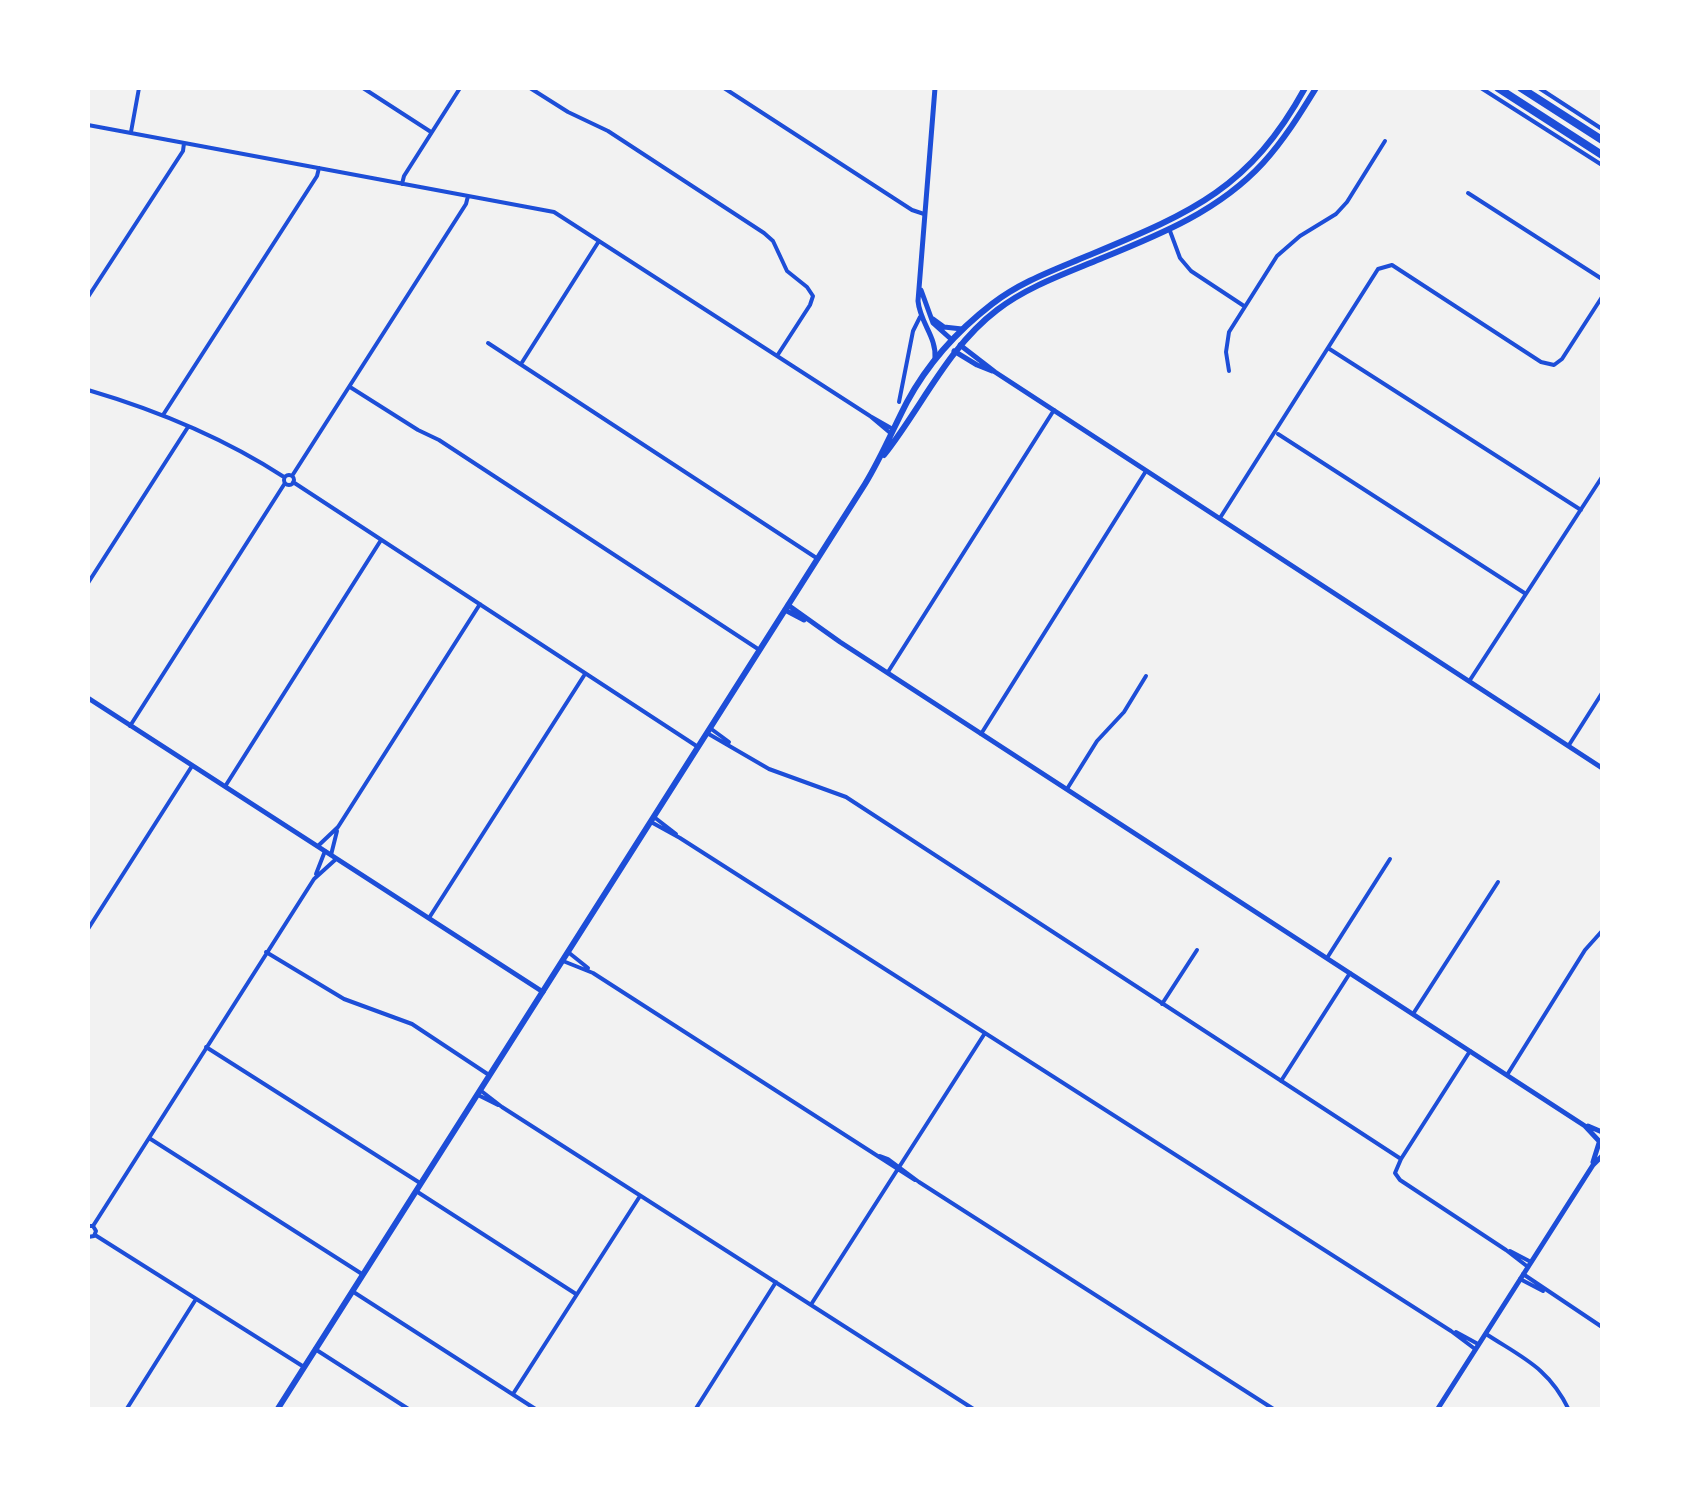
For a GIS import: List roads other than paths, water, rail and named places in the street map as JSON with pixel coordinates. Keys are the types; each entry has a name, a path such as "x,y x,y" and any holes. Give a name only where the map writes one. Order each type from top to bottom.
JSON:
{"highway":[{"path":"1498,88 1602,154"},
{"path":"1521,88 1602,140"}],"main road":[{"path":"277,1410 962,329 1025,283 1168,225 1212,197 1273,139 1305,88"},
{"path":"896,434 908,400 935,359 1018,295 1216,204 1254,172 1279,144 1316,88"}],"street":[{"path":"131,133 139,88"},
{"path":"362,88 431,132"},
{"path":"402,184 460,88"},
{"path":"530,88 608,131 769,237 787,271 807,286 813,296 777,356"},
{"path":"724,88 912,210 924,214"},
{"path":"934,88 919,282 924,315 935,344 935,359"},
{"path":"1481,88 1602,166"},
{"path":"1539,88 1602,128"},
{"path":"88,125 554,212 896,434"},
{"path":"1228,371 1229,332 1277,256 1336,214 1386,141"},
{"path":"88,297 183,151 184,143"},
{"path":"162,416 318,176 319,168"},
{"path":"1468,193 1602,279"},
{"path":"293,479 468,196"},
{"path":"1168,225 1180,258 1191,271 1244,306"},
{"path":"521,364 599,241"},
{"path":"1220,518 1378,269 1392,265 1541,362 1554,365 1602,297"},
{"path":"924,315 943,326 962,329"},
{"path":"924,315 954,344 995,372 1602,768"},
{"path":"899,402 913,331 924,315"},
{"path":"488,342 818,559"},
{"path":"1328,348 1581,510"},
{"path":"350,387 439,440 760,650"},
{"path":"88,390 188,426 285,480"},
{"path":"888,673 1054,410"},
{"path":"88,582 188,426"},
{"path":"1276,432 1526,594"},
{"path":"981,734 1147,471"},
{"path":"130,726 289,474 381,540 698,747"},
{"path":"1470,680 1602,477"},
{"path":"224,786 381,540"},
{"path":"318,846 338,827 480,604"},
{"path":"787,608 1584,1126 1601,1140 1593,1165"},
{"path":"429,918 586,674"},
{"path":"1067,789 1146,676"},
{"path":"1569,745 1602,693"},
{"path":"88,698 543,992"},
{"path":"709,730 762,766 846,797 1401,1159"},
{"path":"88,929 192,766"},
{"path":"652,819 1477,1346"},
{"path":"304,1367 95,1234 90,1226 331,855 338,827"},
{"path":"314,879 331,855"},
{"path":"1326,958 1390,858"},
{"path":"1414,1014 1498,882"},
{"path":"1506,1075 1602,931"},
{"path":"1162,1004 1197,950"},
{"path":"266,952 344,999 412,1024 490,1075"},
{"path":"568,952 593,973 1276,1410"},
{"path":"563,960 593,973"},
{"path":"1281,1081 1350,973"},
{"path":"811,1304 985,1033"},
{"path":"206,1046 420,1182"},
{"path":"1470,1051 1395,1173 1529,1264"},
{"path":"479,1092 492,1104 975,1410"},
{"path":"149,1138 362,1274"},
{"path":"1436,1410 1602,1156"},
{"path":"415,1190 576,1294"},
{"path":"513,1394 640,1196"},
{"path":"88,1236 95,1234"},
{"path":"1521,1277 1602,1327"},
{"path":"694,1410 776,1282"},
{"path":"352,1290 536,1410"},
{"path":"126,1410 196,1300"},
{"path":"1485,1334 1547,1375 1570,1410"},
{"path":"316,1349 410,1410"}]}
